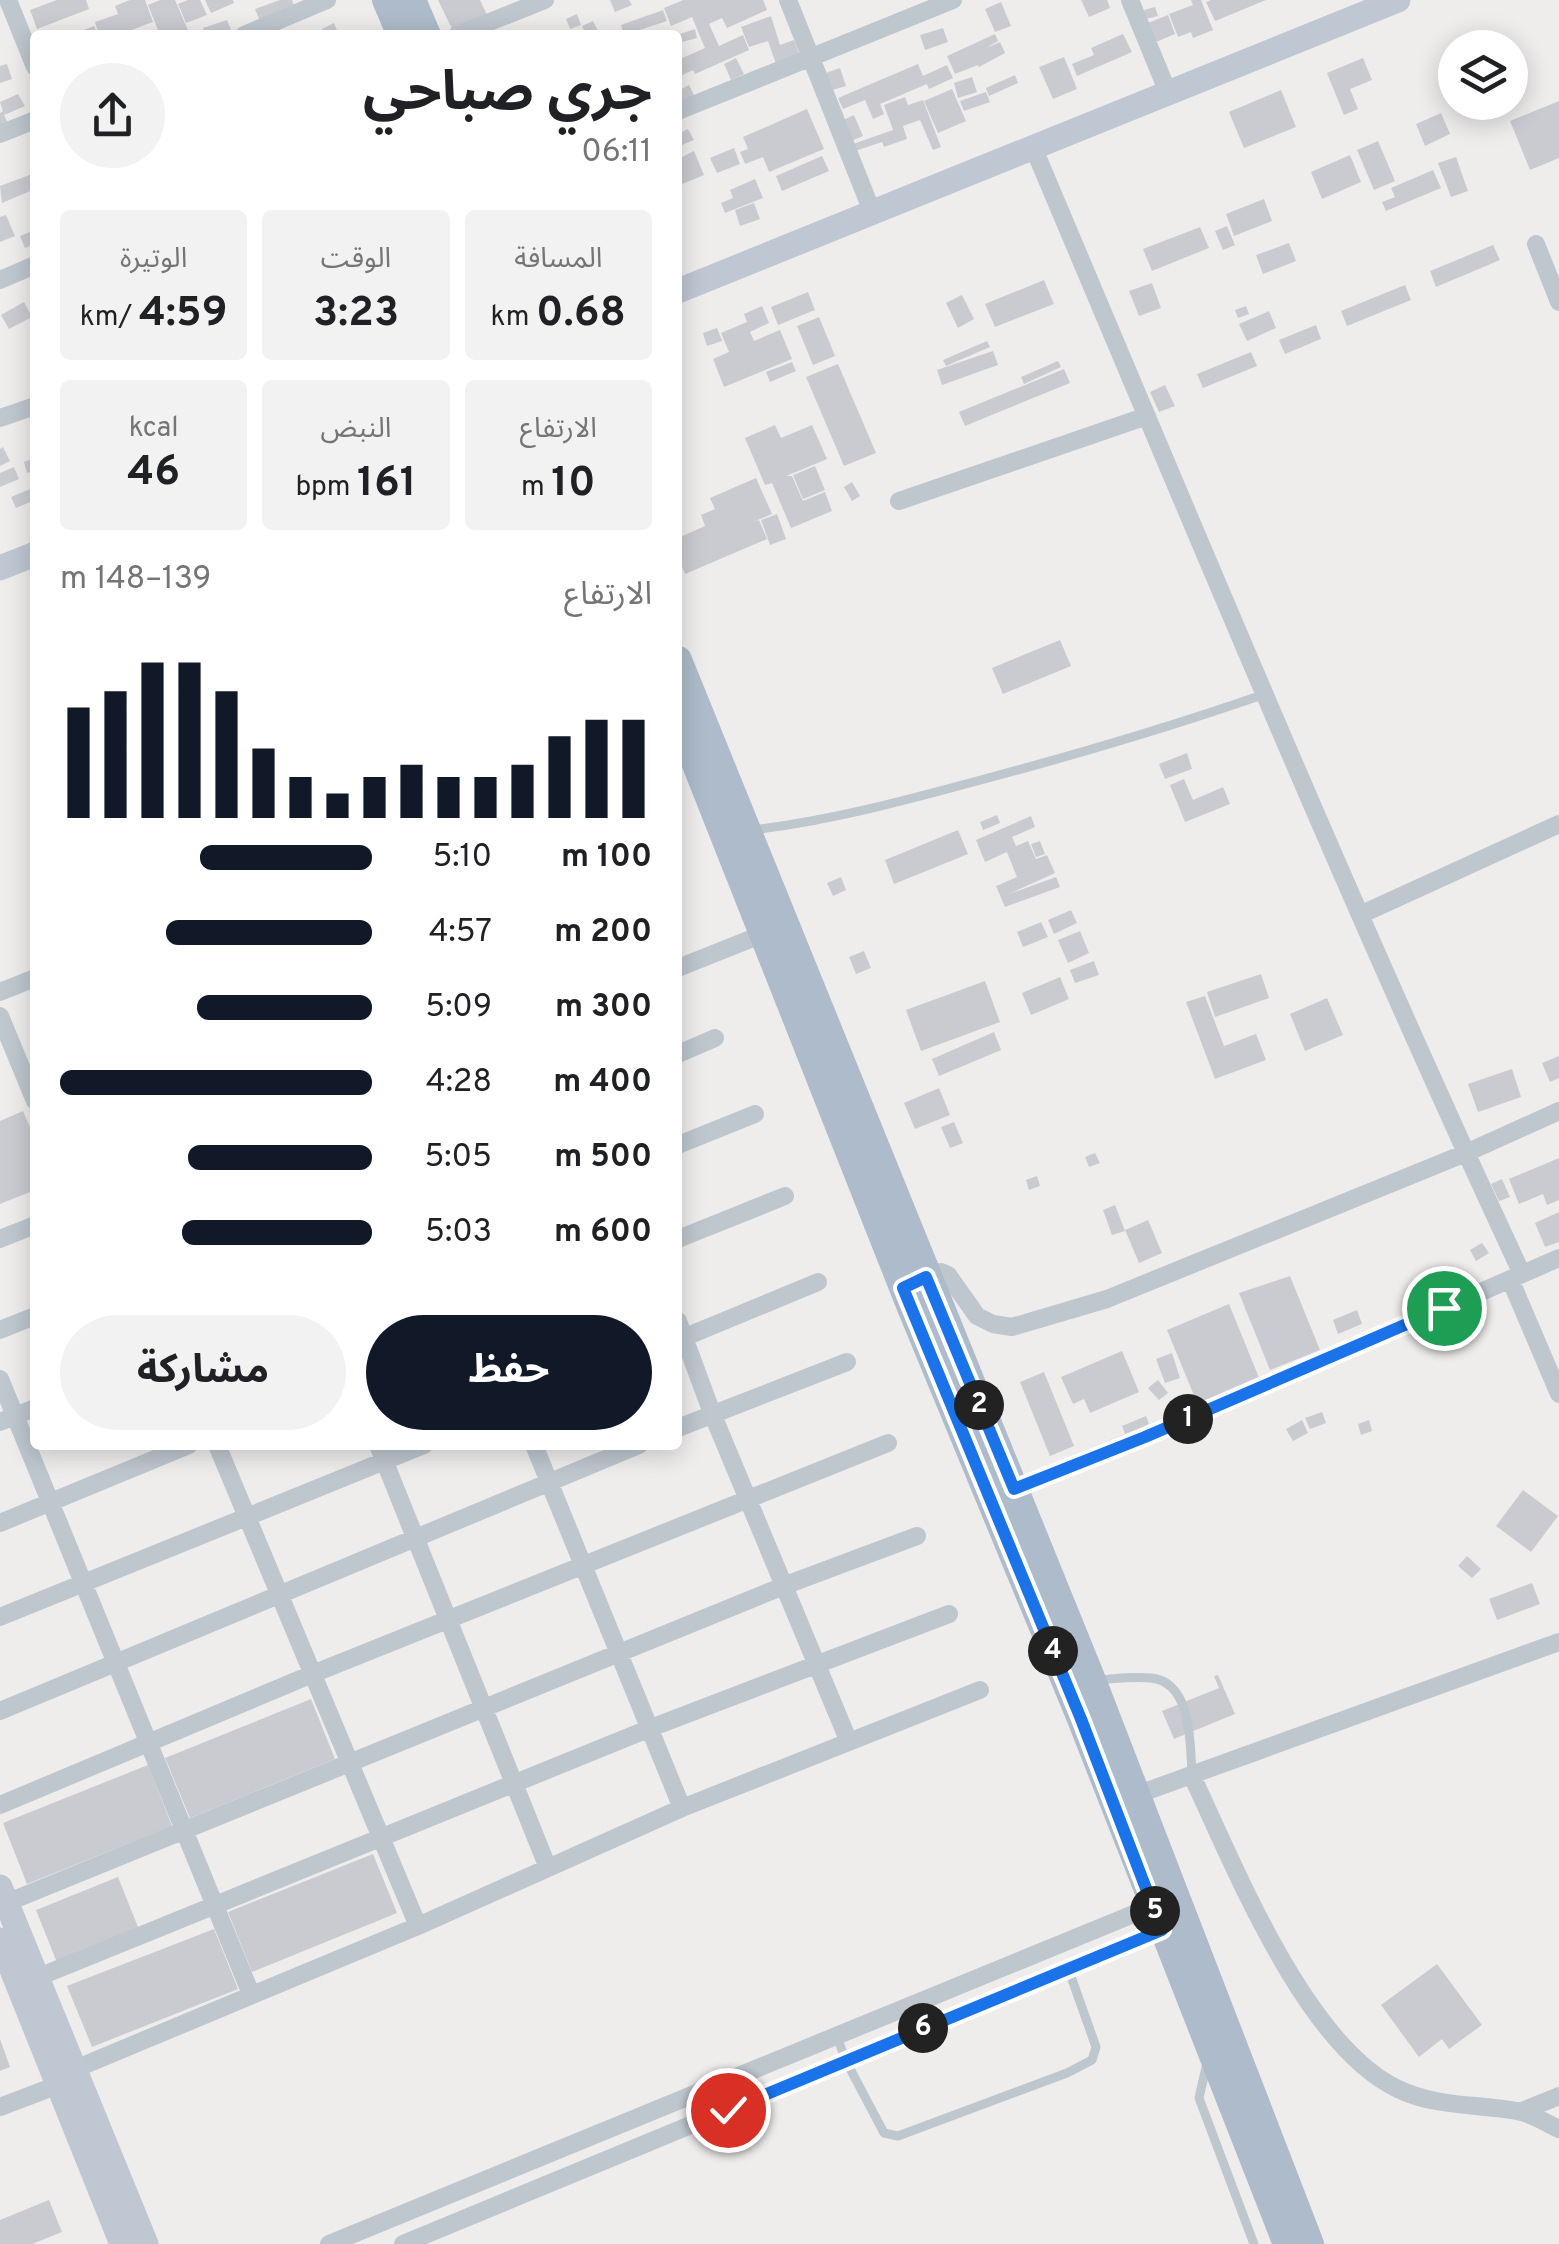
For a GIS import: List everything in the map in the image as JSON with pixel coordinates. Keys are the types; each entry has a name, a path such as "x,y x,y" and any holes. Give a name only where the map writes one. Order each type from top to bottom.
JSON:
{"main road":[{"path":"386,0 398,30"},
{"path":"412,0 425,30"},
{"path":"682,670 750,831 1081,1719 1287,2244"},
{"path":"682,729 763,934 915,1282 1014,1489 1310,2244"}],"street":[{"path":"8,0 30,55"},
{"path":"256,30 327,0"},
{"path":"471,30 546,0"},
{"path":"788,0 873,214"},
{"path":"682,109 953,0"},
{"path":"1130,0 1169,95"},
{"path":"682,289 1398,0"},
{"path":"0,134 30,122"},
{"path":"1034,149 1466,1152 1559,1394"},
{"path":"1536,244 1559,302"},
{"path":"0,280 30,267"},
{"path":"0,418 30,408"},
{"path":"899,501 1147,416"},
{"path":"0,568 30,556"},
{"path":"1362,914 1559,824"},
{"path":"682,966 763,934"},
{"path":"0,992 30,980"},
{"path":"0,1016 30,1089"},
{"path":"682,1052 715,1038"},
{"path":"915,1282 942,1272 977,1316 1012,1327 1108,1299 1559,1111"},
{"path":"682,1143 755,1114"},
{"path":"682,1238 784,1196"},
{"path":"0,1239 30,1227"},
{"path":"1014,1489 1235,1399 1559,1258"},
{"path":"682,1332 818,1282"},
{"path":"0,1330 30,1318"},
{"path":"682,1338 848,1742"},
{"path":"682,1426 847,1362"},
{"path":"0,1379 7,1419 50,1503 251,1994"},
{"path":"0,1806 310,1675 888,1443"},
{"path":"0,1523 176,1450"},
{"path":"219,1450 418,1926"},
{"path":"536,1450 682,1808"},
{"path":"0,1711 628,1450"},
{"path":"0,1617 246,1516 382,1453 548,1868"},
{"path":"122,2244 36,1978 3,1895 183,1830 786,1584 917,1536"},
{"path":"36,1978 515,1782 949,1614"},
{"path":"1136,1795 1559,1642"},
{"path":"0,2107 682,1808 980,1690"},
{"path":"1192,1776 1254,1910 1314,2011 1344,2049 1366,2070 1400,2090 1449,2104 1522,2112 1559,2129"},
{"path":"403,2244 1068,1968 1158,1918"},
{"path":"329,2244 836,2036 1158,1918"},
{"path":"0,1940 146,2244"},
{"path":"1522,2112 1559,2096"},
{"path":"481,2182 492,2207"}],"lane":[{"path":"750,831 818,822 948,788 1142,736 1266,694"},
{"path":"1092,1680 1155,1678 1173,1688 1186,1712 1192,1776"},
{"path":"836,2036 884,2133 898,2136 1068,2073 1092,2060 1096,2047 1068,1968"},
{"path":"1210,2046 1199,2098 1254,2244"}],"building":[{"path":"57,0 86,0 89,9 37,29 30,10"},
{"path":"145,0 153,22 131,30 97,30 95,22 118,14 115,6"},
{"path":"175,0 188,30 158,30 148,5"},
{"path":"200,0 207,15 186,23 178,4"},
{"path":"205,0 233,0 234,3 211,13"},
{"path":"292,0 295,8 260,21 255,9"},
{"path":"438,0 480,0 489,19 466,30 453,30"},
{"path":"610,0 629,0 632,5 615,12"},
{"path":"683,0 763,0 767,10 727,28 722,18 709,24 719,46 743,35 749,50 695,74 693,70 682,75 682,58 705,48 692,17 671,26 664,8"},
{"path":"1081,0 1107,0 1110,8 1089,17"},
{"path":"1191,0 1201,0 1213,30 1193,38 1191,32 1178,37 1169,14 1193,5"},
{"path":"1266,0 1215,21 1206,2"},
{"path":"1001,2 1011,26 995,32 985,9"},
{"path":"1155,7 1158,16 1146,19 1144,10"},
{"path":"663,10 667,21 639,30 622,30 621,25"},
{"path":"577,14 581,25 570,29 566,19"},
{"path":"1168,15 1175,34 1156,42 1148,23"},
{"path":"771,16 780,45 794,40 800,56 776,64 768,41 749,47 741,27"},
{"path":"227,20 231,30 204,30"},
{"path":"593,21 598,30 584,30 582,26"},
{"path":"943,28 948,42 925,50 920,35"},
{"path":"695,29 697,38 682,42 682,33"},
{"path":"995,34 998,41 986,48 1000,42 1005,53 955,74 947,56"},
{"path":"1123,34 1132,52 1077,76 1072,64 1094,55 1091,48"},
{"path":"1064,57 1077,89 1053,99 1039,67"},
{"path":"736,58 744,74 731,80 724,64"},
{"path":"1363,58 1372,80 1350,89 1358,109 1344,115 1327,73"},
{"path":"7,64 12,79 0,83 0,66"},
{"path":"918,64 923,76 947,65 953,78 929,89 927,84 880,104 884,114 873,119 865,100 843,109 838,98"},
{"path":"840,68 846,86 829,91 823,74"},
{"path":"1015,75 1018,83 989,96 986,88"},
{"path":"972,77 977,92 958,98 954,83"},
{"path":"689,85 695,97 682,102 682,89"},
{"path":"952,89 966,121 938,133 924,101"},
{"path":"1281,90 1296,127 1244,148 1229,112"},
{"path":"986,92 990,102 964,111 960,101"},
{"path":"18,94 25,106 4,115 8,123 0,127 0,102"},
{"path":"905,97 908,105 923,100 941,147 933,150 920,120 903,126 907,139 855,151 853,144 893,130 884,105"},
{"path":"1559,101 1559,158 1530,170 1510,121 1528,120 1528,114"},
{"path":"807,109 824,149 769,172 763,157 745,164 740,152 748,149 743,137"},
{"path":"1438,114 1450,134 1425,146 1416,124"},
{"path":"854,115 863,136 849,142 841,121"},
{"path":"688,129 694,140 682,145 682,132"},
{"path":"1378,141 1395,181 1374,190 1357,150"},
{"path":"734,148 740,164 717,173 710,158"},
{"path":"694,151 704,175 682,184 682,157"},
{"path":"1350,155 1361,182 1322,199 1311,172"},
{"path":"822,156 829,171 782,191 776,176"},
{"path":"1456,157 1468,191 1451,197 1438,163"},
{"path":"1433,170 1441,188 1386,211 1382,202 1395,197 1391,188"},
{"path":"30,175 30,191 2,203 0,186"},
{"path":"755,179 763,198 725,213 721,203 733,198 730,190"},
{"path":"1264,199 1272,221 1234,236 1226,214"},
{"path":"754,203 760,219 740,226 735,210"},
{"path":"6,215 15,236 0,242 0,217"},
{"path":"1227,226 1235,245 1223,250 1215,231"},
{"path":"1200,227 1209,248 1152,271 1143,249"},
{"path":"30,232 30,246 25,248 20,236"},
{"path":"1289,243 1296,261 1263,274 1256,255"},
{"path":"1493,245 1500,260 1436,287 1430,271"},
{"path":"1044,280 1054,304 995,327 985,304"},
{"path":"1152,283 1161,308 1139,316 1129,291"},
{"path":"1405,285 1411,300 1347,326 1341,311"},
{"path":"808,292 815,310 778,325 771,307"},
{"path":"962,295 974,319 958,328 946,303"},
{"path":"24,302 30,318 9,329 1,315"},
{"path":"762,306 769,323 750,332 754,341 780,330 792,359 724,387 713,359 729,352 721,333 747,322 744,314"},
{"path":"1246,306 1249,314 1238,318 1235,310"},
{"path":"1269,311 1276,328 1247,341 1239,324"},
{"path":"819,317 835,356 813,365 797,326"},
{"path":"1316,325 1321,339 1285,354 1279,340"},
{"path":"717,328 722,341 707,346 703,333"},
{"path":"987,341 990,347 946,366 943,360"},
{"path":"993,351 998,365 942,385 937,370"},
{"path":"1251,352 1257,366 1203,388 1197,374"},
{"path":"1058,361 1061,367 1024,384 1021,377"},
{"path":"792,362 796,371 770,382 766,372"},
{"path":"838,364 876,453 844,466 806,377"},
{"path":"1064,369 1070,383 965,426 959,412"},
{"path":"1165,385 1175,406 1159,412 1150,392"},
{"path":"775,425 781,438 812,425 827,459 786,476 792,476 803,501 825,492 832,511 791,528 772,483 765,485 745,438"},
{"path":"3,447 10,461 0,466 0,449"},
{"path":"815,466 825,490 803,499 793,475"},
{"path":"14,467 19,479 0,487 0,473"},
{"path":"756,478 772,514 753,522 759,520 767,539 685,574 682,536 705,526 701,515 715,509 710,498"},
{"path":"852,482 860,496 852,501 844,487"},
{"path":"30,489 30,502 16,508 11,497"},
{"path":"777,514 786,539 770,545 761,520"},
{"path":"1060,640 1071,666 1003,694 992,668"},
{"path":"1187,753 1192,769 1165,779 1159,764"},
{"path":"1184,779 1193,800 1223,787 1230,804 1185,822 1170,785"},
{"path":"997,815 1000,823 983,830 980,822"},
{"path":"1031,816 1035,827 1012,837 1016,846 1028,841 1036,859 1047,855 1055,873 1009,894 1056,877 1060,887 1005,907 996,886 1017,877 1007,852 985,862 976,840"},
{"path":"958,830 968,854 894,884 885,860"},
{"path":"1040,841 1045,854 1036,857 1031,844"},
{"path":"841,877 846,890 833,896 827,883"},
{"path":"1071,910 1077,923 1054,934 1048,920"},
{"path":"1041,922 1048,937 1023,947 1017,932"},
{"path":"1080,931 1089,953 1068,963 1058,940"},
{"path":"864,951 871,968 856,974 849,957"},
{"path":"1094,961 1099,975 1075,983 1070,970"},
{"path":"1261,974 1269,998 1215,1017 1207,992"},
{"path":"1060,977 1069,999 1031,1015 1022,993"},
{"path":"985,981 1000,1022 921,1051 906,1010"},
{"path":"1205,996 1224,1046 1256,1034 1266,1060 1215,1079 1186,1002"},
{"path":"1327,998 1343,1035 1305,1051 1290,1014"},
{"path":"994,1032 1001,1050 939,1076 932,1059"},
{"path":"1559,1056 1559,1078 1550,1082 1542,1063"},
{"path":"1512,1069 1521,1097 1478,1112 1468,1084"},
{"path":"939,1088 950,1115 915,1129 904,1103"},
{"path":"23,1111 30,1127 30,1192 0,1204 0,1121"},
{"path":"954,1122 963,1143 950,1148 941,1127"},
{"path":"1095,1153 1100,1163 1089,1167 1085,1157"},
{"path":"1559,1158 1559,1200 1547,1205 1543,1194 1519,1204 1509,1179"},
{"path":"1037,1176 1040,1186 1029,1190 1026,1180"},
{"path":"1502,1179 1510,1197 1499,1201 1491,1184"},
{"path":"1115,1205 1125,1231 1112,1235 1103,1210"},
{"path":"1559,1212 1559,1242 1545,1247 1535,1223"},
{"path":"1148,1220 1162,1253 1139,1263 1125,1230"},
{"path":"1482,1243 1489,1253 1476,1261 1470,1250"},
{"path":"1290,1276 1320,1350 1270,1370 1239,1293"},
{"path":"1229,1304 1260,1380 1198,1405 1167,1330"},
{"path":"1357,1310 1362,1324 1338,1334 1333,1320"},
{"path":"1122,1351 1139,1392 1090,1413 1084,1399 1073,1404 1061,1377"},
{"path":"1172,1353 1180,1378 1165,1383 1156,1359"},
{"path":"1044,1372 1074,1446 1050,1456 1020,1382"},
{"path":"1158,1380 1168,1393 1159,1400 1148,1388"},
{"path":"1322,1412 1326,1423 1310,1429 1305,1418"},
{"path":"1146,1416 1149,1424 1125,1434 1122,1426"},
{"path":"1302,1420 1308,1433 1293,1441 1286,1429"},
{"path":"1369,1420 1372,1431 1361,1435 1358,1424"},
{"path":"1523,1490 1558,1516 1531,1552 1496,1526"},
{"path":"1467,1556 1481,1569 1472,1578 1458,1566"},
{"path":"1532,1583 1540,1604 1497,1620 1489,1599"},
{"path":"1218,1675 1235,1714 1174,1739 1162,1711 1219,1688 1214,1676"},
{"path":"311,1699 335,1759 190,1818 165,1758"},
{"path":"148,1765 172,1826 27,1884 3,1823"},
{"path":"373,1854 397,1913 252,1972 228,1912"},
{"path":"118,1877 142,1937 60,1970 36,1910"},
{"path":"214,1929 238,1989 92,2047 67,1986"},
{"path":"1437,1964 1482,2025 1449,2049 1442,2039 1419,2057 1381,2005"},
{"path":"0,2039 10,2067 0,2071"},
{"path":"49,2200 62,2232 32,2244 0,2244 0,2220"}],"route":[{"path":"728,2110 1162,1930 1081,1719 903,1288 926,1277 1014,1489 1444,1308"}]}
